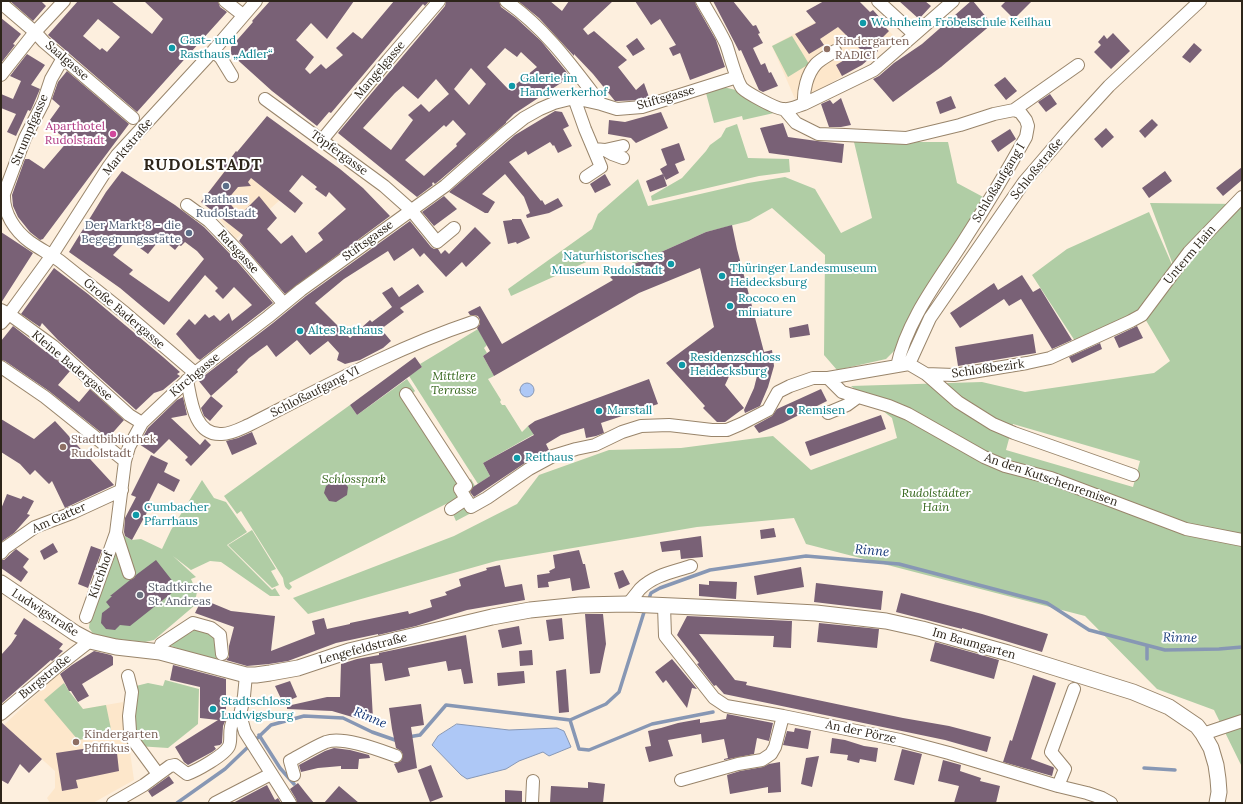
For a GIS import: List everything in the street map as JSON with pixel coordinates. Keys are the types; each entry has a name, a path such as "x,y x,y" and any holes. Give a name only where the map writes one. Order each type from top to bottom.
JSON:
{"main road":[{"name":"Ludwigstraße","path":"1,583 75,633 90,641"},
{"name":"Lengefeldstraße","path":"90,641 116,647 160,652 246,674 256,675 298,668 349,650 530,610 580,605 634,604 660,606"},
{"name":"Im Baumgarten","path":"660,606 696,606 806,612 893,622 1008,653 1133,692 1169,707 1197,726 1211,748 1216,765 1219,792 1217,803"}],"street":[{"path":"1,75 35,32 64,1"},
{"path":"225,1 243,15"},
{"name":"Marktstraße","path":"1,324 5,312 52,255 109,166 256,1"},
{"name":"Mangelgasse","path":"322,140 439,1"},
{"path":"506,1 530,19 547,36 564,55 601,104"},
{"path":"702,1 725,44 742,88 776,108 784,110 804,104 874,70 953,1"},
{"path":"878,1 914,34"},
{"name":"Schloßstraße","path":"909,364 930,318 1024,182 1109,86 1200,1"},
{"name":"Saalgasse","path":"1,4 133,118"},
{"path":"213,51 221,58 232,76"},
{"path":"804,104 803,96 809,75 817,63 835,51"},
{"name":"Strumpfgasse","path":"52,255 24,237 6,214 3,202 4,194 26,138 43,103 50,80 63,58"},
{"path":"784,110 796,124 818,134 906,138 1014,110 1078,65"},
{"name":"Stiftsgasse","path":"284,304 301,290 445,186 524,118 554,103 574,98 617,109 642,106 738,77"},
{"path":"574,98 599,150 601,167 586,178"},
{"name":"Töpfergasse","path":"265,99 384,186 411,210 437,242 454,228"},
{"name":"Schloßaufgang I","path":"897,366 900,351 928,295 967,235 1026,137 1028,126 1026,120 1020,112 1014,110"},
{"path":"599,150 612,154 623,152"},
{"name":"Unterm Hain","path":"1142,315 1189,252 1242,198"},
{"name":"Ratsgasse","path":"187,205 209,221 241,254 284,304"},
{"name":"Große Badergasse","path":"52,255 125,313 191,376"},
{"name":"Kirchgasse","path":"116,533 125,461 129,447 142,423 191,376 284,304"},
{"name":"Kleine Badergasse","path":"5,312 53,346 129,416 142,423"},
{"name":"Schloßbezirk","path":"909,364 926,374 954,375 1027,363 1050,358 1142,315"},
{"name":"Schloßaufgang VI","path":"191,376 194,413 201,425 214,434 234,432 363,368 449,330 473,322"},
{"path":"406,394 466,486 460,489 471,507 487,498 529,469 553,456 595,445 622,432 641,426 669,425 712,430 726,430 768,410 778,392 790,386 813,378 828,378 909,364"},
{"path":"1,367 44,397 125,461"},
{"path":"926,374 958,402 993,424 1014,433 1133,475"},
{"name":"An den Kutschenremisen","path":"828,378 842,392 889,406 908,414 984,457 1005,466 1051,478 1186,528 1242,540"},
{"path":"828,413 847,405 858,397"},
{"name":"Am Gatter","path":"1,554 5,548 35,527 72,513 122,490"},
{"path":"451,509 466,499"},
{"path":"116,533 128,573"},
{"name":"Kirchhof","path":"86,617 116,533"},
{"path":"634,604 641,589 651,580 691,566"},
{"name":"An der Pörze","path":"660,606 665,636 714,698 726,706 900,740 1087,793 1111,803"},
{"path":"160,652 161,644 193,622 211,628 220,635 222,654"},
{"name":"Burgstraße","path":"1,714 90,641"},
{"path":"246,674 244,696 240,715 245,732 290,803"},
{"path":"128,676 132,692 129,716 130,731 133,740 158,774"},
{"path":"1058,786 1065,769 1051,752 1074,689"},
{"path":"113,803 144,785 170,766 175,765 187,774 193,772 225,752 229,745 233,721 240,715"},
{"path":"681,780 738,764 762,760 771,754 775,747 783,716"},
{"path":"1203,734 1242,721"},
{"path":"294,775 290,760 327,742 344,741 371,746 396,756"},
{"path":"215,803 271,774"},
{"path":"532,803 533,781"}],"shaded area":[{"name":"Kindergarten RADICI","path":"821,19 879,21 894,36 862,65 813,93 795,99 772,46"},
{"path":"236,151 289,192 236,239 214,212 201,202 225,170 227,163"},
{"name":"Kindergarten Pfiffikus","path":"59,673 69,691 83,709 123,702 134,780 93,803 50,803 47,798 55,788 55,771 4,725"}],"green space":[{"path":"792,36 809,64 788,77 772,46"},
{"path":"723,87 736,90 774,113 743,120 742,116 714,123 706,93"},
{"path":"737,124 748,158 789,159 790,172 759,176 652,201 651,196 682,178 710,145 721,137 726,128"},
{"path":"854,142 948,142 957,183 985,198 895,350 886,359 837,370 824,355 825,255 772,208 749,221 706,232 634,264 626,259 608,259 604,254 511,296 508,289 592,229 598,214 638,179 648,206 748,183 785,177 815,189 841,233 872,218"},
{"name":"Rudolstädter Hain","path":"1242,201 1242,767 1214,710 1157,689 1085,616 806,544 794,518 697,527 496,561 308,614 293,598 454,536 517,504 539,475 609,450 681,448 773,436 811,470 897,438 892,418 851,386 982,382 1025,392 1154,373 1170,361 1144,317 1176,273 1150,203 1239,204","holes":["1013,424 1140,461 1133,487 1006,450"]},
{"path":"1149,212 1173,267 1142,310 1075,341 1032,275 1067,249"},
{"name":"Mittlere Terrasse","path":"478,329 487,345 484,348 487,353 483,356 494,376 488,379 501,400 500,402 502,405 505,405 522,432 528,426 536,433 483,463 490,476 478,484 409,376 422,367 420,364"},
{"name":"Schlosspark","path":"407,379 415,391 412,394 467,481 471,479 475,486 469,493 470,495 473,498 490,503 456,521 448,503 289,583 292,587 289,590 287,589 284,585 283,578 241,511 237,514 224,496 350,405 357,415"},
{"path":"202,480 214,498 226,502 247,532 227,545 272,590 275,588 280,596 270,596 221,562 210,561 191,570 173,556 196,577 191,579 195,588 195,593 197,592 194,606 154,640 145,642 106,638 94,635 89,628 90,618 121,534 132,540 141,539 162,549 171,530"},
{"path":"252,530 276,569 271,571 279,585 272,588 228,545"},
{"path":"195,630 208,633 213,637 217,647 216,661 171,646 172,643"},
{"path":"165,680 199,689 198,724 168,748 137,746 133,740 136,686 148,683 163,686"},
{"path":"64,683 83,709 106,705 112,734 78,740 44,700"}],"water":[{"path":"524,383 530,383 534,387 534,393 530,397 524,397 520,393 520,387"},
{"path":"457,724 509,730 557,728 564,731 571,747 549,756 543,752 519,761 506,769 467,779 461,775 432,745 438,736"}],"building":[{"path":"10,1 41,1 46,6 33,21"},
{"path":"78,1 111,1 152,34 163,19 144,1 218,1 220,7 227,12 137,112 48,35","holes":["98,19 120,37 107,52 102,48 100,50 83,36"]},
{"path":"270,1 354,1 327,39 311,23 296,40 314,57 305,69 310,74 321,64 326,69 343,55 336,48 353,32 362,39 394,1 429,1 425,6 423,4 331,113 329,112 317,126 272,91 231,54 231,47"},
{"path":"446,1 499,1 501,7 516,18 541,41 570,77 514,114 506,123 440,180 435,184 433,182 433,185 417,197 338,133 445,6","holes":["505,48 517,57 521,52 537,67 509,90 487,67","471,68 486,84 469,105 454,89","436,79 449,94 429,112 421,104 408,115 413,120 391,150 363,128 403,86 418,99","453,120 466,134 456,144 457,146 424,176 405,160 444,125 446,127"]},
{"path":"518,1 550,1 562,11 569,1 613,1 583,29 588,35 594,31 627,60 618,67 636,90 644,83 649,97 641,100 615,101 574,54 574,56 539,18"},
{"path":"635,1 695,1 716,40 725,67 690,80 680,53 673,56 669,48 676,45 660,19 651,25"},
{"path":"713,1 733,1 753,26 756,25 760,33 758,34 763,43 753,48 761,65 765,63 769,73 771,72 778,86 763,92 759,90 741,50 739,51"},
{"path":"824,1 859,1 870,12 873,10 881,19 879,21 889,31 874,46 878,51 862,65 842,76 836,65 861,50 838,27 820,39 824,45 809,54 795,34 816,23 806,11"},
{"path":"899,1 925,1 931,6 919,19"},
{"path":"971,1 973,1 992,24 941,67 893,102 873,79 922,44"},
{"path":"1006,1 1032,1 1014,19 1001,6"},
{"path":"1,18 21,34 13,44 15,45 1,63"},
{"path":"1113,33 1130,51 1111,69 1094,52 1101,45 1098,42 1104,35 1107,39"},
{"path":"637,38 645,49 633,56 626,46"},
{"path":"1194,43 1202,50 1190,63 1182,57"},
{"path":"27,54 45,65 31,85 40,89 31,110 28,110 16,136 7,132 16,114 1,108 1,94 13,99 21,81 10,76"},
{"path":"67,71 129,124 43,239 40,240 30,232 18,217 13,206 12,195 25,159 29,159 44,169 68,141 47,124 60,106 52,99 58,82"},
{"path":"1005,77 1017,91 1006,100 994,85"},
{"path":"1050,94 1057,104 1046,112 1038,102"},
{"path":"951,96 956,108 940,114 936,102"},
{"path":"841,98 851,125 829,127 821,104 830,100 833,104"},
{"path":"555,111 562,112 569,126 563,129 572,146 558,153 554,145 553,146 550,142 528,155 526,151 509,162 545,205 558,198 563,206 549,213 527,218 526,215 530,213 524,197 505,174 482,194 495,202 488,213 485,213 449,192 515,135"},
{"path":"661,112 668,128 636,143 631,138 608,134 609,120 625,122"},
{"path":"267,116 340,169 363,188 390,216 285,294 239,241 243,235 201,202 225,171 216,161 228,162 236,151 237,152","holes":["302,175 317,187 315,189 326,197 329,192 346,209 318,233 323,240 306,253 292,235 281,244 267,229 277,218 259,196 245,210 237,212 227,200 238,187 251,186 248,182 251,178 295,213 303,203 289,191"]},
{"path":"1152,119 1158,125 1145,138 1139,131"},
{"path":"783,123 788,137 844,144 842,163 769,153 760,128"},
{"path":"1106,128 1114,137 1102,148 1094,139"},
{"path":"1010,129 1016,139 998,152 991,141"},
{"path":"679,143 685,160 675,164 679,173 666,180 660,169 667,165 661,149"},
{"path":"1242,167 1242,180 1223,196 1216,188"},
{"path":"122,171 175,205 204,227 235,259 273,303 200,360 176,334 189,319 195,325 205,314 209,318 214,315 220,321 229,313 232,321 252,305 234,287 223,299 215,291 218,288 205,275 164,325 120,288 69,252 106,192","holes":["161,238 175,250 179,245 181,246 185,242 197,251 204,259 169,302 129,274 133,270 113,255 128,239 148,254"]},
{"path":"1165,171 1172,181 1149,198 1142,188"},
{"path":"605,174 611,185 595,193 590,184"},
{"path":"663,174 667,186 650,192 646,181"},
{"path":"444,196 457,209 434,226 422,212"},
{"path":"521,219 530,238 517,244 516,242 508,244 503,221"},
{"path":"410,221 431,247 438,249 441,254 445,250 449,254 475,227 491,243 466,267 462,262 446,277 424,253 420,257 413,248 394,261 388,251 344,279 315,303 350,338 370,320 372,322 392,307 382,293 392,287 399,297 418,284 424,292 400,308 404,312 381,329 391,341 383,348 360,360 345,364 337,360 339,353 328,341 310,355 297,340 276,357 267,345 249,358 237,370 238,372 211,396 198,380 306,296"},
{"path":"732,225 764,352 772,350 774,366 768,387 760,406 745,413 744,410 754,388 757,376 732,370 725,385 744,408 725,422 717,422 703,408 705,406 666,363 714,327 700,268 639,293 494,376 483,356 490,351 477,328 480,324 480,320 478,316 470,315 468,312 480,306 502,344 613,280 610,277 634,264 706,232"},
{"path":"1,232 33,253 1,303"},
{"path":"54,268 88,294 163,357 180,372 177,374 180,376 163,390 154,393 136,410 58,340 42,323 40,327 21,314"},
{"path":"1022,275 1033,292 1040,288 1072,340 1052,349 1021,299 1009,306 1004,299 960,328 950,313 994,283 998,290"},
{"path":"808,324 810,335 790,338 789,328"},
{"path":"13,326 46,352 47,351 70,371 58,385 79,402 90,389 124,420 108,438 49,391 5,361 1,360 1,341"},
{"path":"1137,326 1143,338 1119,348 1114,337"},
{"path":"1033,334 1036,353 958,366 955,347"},
{"path":"1100,343 1102,349 1072,363 1069,357"},
{"path":"415,357 422,367 357,415 350,405"},
{"name":"Marstall","path":"649,379 658,404 601,423 604,433 596,436 586,438 584,428 561,435 546,444 549,450 525,463 474,497 470,492 473,487 490,476 483,463 534,435 528,426 535,421"},
{"name":"Remisen","path":"821,389 827,401 759,433 754,426 772,416 777,409"},
{"path":"211,396 223,406 210,421 204,416 201,408"},
{"path":"183,397 187,415 171,418 200,445 205,439 211,445 191,466 185,460 188,457 169,439 154,454 139,444 148,428 177,400"},
{"path":"881,415 886,429 810,456 805,442"},
{"path":"1,419 34,439 55,421 114,485 65,508 52,481 49,484 35,470 30,475 20,464 1,452"},
{"path":"252,432 257,444 232,455 226,441"},
{"path":"151,455 168,463 164,472 180,480 174,492 158,483 148,503 151,505 132,540 125,536 125,518 136,497 131,495"},
{"path":"337,479 343,481 348,487 347,495 336,502 329,501 324,493 326,486"},
{"path":"7,494 21,499 23,496 34,501 27,514 30,515 14,533 1,542 1,509"},
{"path":"774,528 776,537 761,539 760,530"},
{"path":"701,536 703,557 681,559 680,550 662,552 660,542"},
{"path":"53,543 58,552 44,560 40,551"},
{"path":"91,546 102,550 88,588 78,584"},
{"path":"16,549 29,559 23,567 28,572 21,582 1,568 1,560 4,560"},
{"path":"579,550 583,564 585,564 590,588 572,591 570,578 548,582 549,587 538,588 537,575 550,573 549,571 555,568 553,555"},
{"name":"Stadtkirche St. Andreas","path":"156,560 178,588 130,626 120,625 115,630 106,629 101,623 102,613 110,607 106,602 112,596 110,596"},
{"path":"500,565 505,587 522,584 525,600 467,610 416,626 336,643 288,661 269,664 247,666 226,660 229,657 229,646 234,627 195,613 202,599 231,611 275,616 271,651 315,634 312,621 324,618 327,629 408,611 409,614 432,607 430,600 447,595 445,592 461,586 459,579 487,570 486,568"},
{"path":"801,567 804,587 757,595 754,576"},
{"path":"623,570 630,584 619,589 614,573"},
{"path":"709,581 737,582 736,599 699,596 699,584 709,585"},
{"path":"816,583 883,591 881,610 814,602"},
{"path":"901,593 982,614 1048,634 1042,652 962,628 896,612"},
{"path":"585,614 603,614 606,644 600,673 590,674"},
{"path":"687,616 792,621 791,648 773,647 774,636 699,634 735,680 747,682 746,685 903,718 949,726 991,737 987,752 945,740 724,694 716,685 714,686 697,664 699,663 677,635"},
{"path":"24,618 63,644 59,649 63,651 1,704 1,655 17,635 14,634"},
{"path":"562,618 564,639 549,641 546,620"},
{"path":"819,623 879,629 877,648 817,642"},
{"path":"519,626 522,644 502,648 498,630"},
{"path":"466,635 473,683 464,684 461,669 448,671 446,661 408,668 410,676 385,681 382,663 370,664 373,719 359,719 332,711 287,709 287,706 327,697 340,697 341,664 379,655 379,653"},
{"path":"935,642 999,660 994,679 930,661"},
{"path":"532,650 533,665 520,666 519,651"},
{"path":"94,651 111,655 113,657 113,665 82,684 89,696 78,702 71,691 69,691 60,674"},
{"path":"672,659 697,689 692,688 687,708 666,680 663,683 655,672"},
{"name":"Stadtschloss Ludwigsburg","path":"173,665 226,679 226,719 223,726 222,743 214,746 216,749 212,752 188,765 184,762 175,747 218,720 200,718 200,687 170,680"},
{"path":"566,669 569,712 559,713 556,671"},
{"path":"524,671 525,683 498,686 497,673"},
{"path":"1033,675 1056,683 1031,759 1053,767 1052,776 1003,762 1010,740 1012,741"},
{"path":"290,681 297,697 283,703 275,686"},
{"path":"421,704 424,725 411,727 417,768 398,773 394,764 401,761 403,755 401,751 396,748 389,708"},
{"path":"727,714 773,723 769,741 757,738 754,754 724,760 728,758 724,739 702,743 701,734 668,740 673,756 649,762 645,747 651,746 648,731 700,719 700,723 726,719"},
{"path":"1,722 42,759 29,773 20,764 8,784 1,780"},
{"path":"795,728 811,731 808,749 783,745 787,731 794,732"},
{"path":"832,738 878,748 876,762 860,759 859,763 847,760 848,755 830,753"},
{"path":"116,744 119,771 76,780 78,788 62,791 56,753"},
{"path":"334,748 369,755 370,758 359,759 358,769 341,769 341,766 318,768 301,772 299,765 325,751"},
{"path":"902,749 922,754 914,785 894,780"},
{"path":"819,756 812,787 801,784 806,758"},
{"path":"943,760 961,765 960,771 981,778 980,781 1000,786 996,803 954,803 959,786 938,781"},
{"path":"780,762 781,792 768,793 768,787 730,794 727,775"},
{"path":"431,765 443,797 430,802 418,770"},
{"path":"169,776 174,783 152,797 148,791"},
{"path":"588,782 605,784 603,803 550,803 551,786 588,788"},
{"path":"298,783 314,803 297,803 290,789"},
{"path":"267,785 275,800 278,798 281,803 233,803"},
{"path":"339,786 359,803 324,803"},
{"path":"505,790 522,791 522,803 505,803"}],"waterway":[{"name":"Rinne","path":"648,601 651,593 660,588 710,570 806,556 899,564 1047,603 1089,630 1165,650 1242,647"},
{"name":"Rinne","path":"408,737 420,735 446,705 570,720 606,704 619,692 645,609"},
{"path":"1147,646 1147,659"},
{"name":"Rinne","path":"570,720 579,749 589,750 652,724 713,712"},
{"name":"Rinne","path":"177,803 225,769 271,725 304,716 343,718 372,732 395,740 398,739"},
{"path":"259,735 280,768 294,784"},
{"name":"Rinne","path":"1144,768 1175,770"}],"place":[{"name":"Wohnheim Fröbelschule Keilhau","path":"863,23"},
{"name":"Gast- und Rasthaus „Adler“","path":"172,48"},
{"name":"Kindergarten RADICI","path":"827,49"},
{"name":"Galerie im Handwerkerhof","path":"512,86"},
{"name":"Aparthotel Rudolstadt","path":"113,134"},
{"name":"Rathaus Rudolstadt","path":"226,186"},
{"name":"Der Markt 8 - die Begegnungsstätte","path":"189,233"},
{"name":"Naturhistorisches Museum Rudolstadt","path":"671,264"},
{"name":"Thüringer Landesmuseum Heidecksburg","path":"722,276"},
{"name":"Rococo en miniature","path":"730,306"},
{"name":"Altes Rathaus","path":"300,331"},
{"name":"Residenzschloss Heidecksburg","path":"682,365"},
{"name":"Marstall","path":"599,411"},
{"name":"Remisen","path":"790,411"},
{"name":"Stadtbibliothek Rudolstadt","path":"63,447"},
{"name":"Reithaus","path":"517,458"},
{"name":"Cumbacher Pfarrhaus","path":"136,515"},
{"name":"Stadtkirche St. Andreas","path":"140,595"},
{"name":"Stadtschloss Ludwigsburg","path":"213,709"},
{"name":"Kindergarten Pfiffikus","path":"76,742"}],"district":[{"name":"RUDOLSTADT","path":"203,165"}]}
